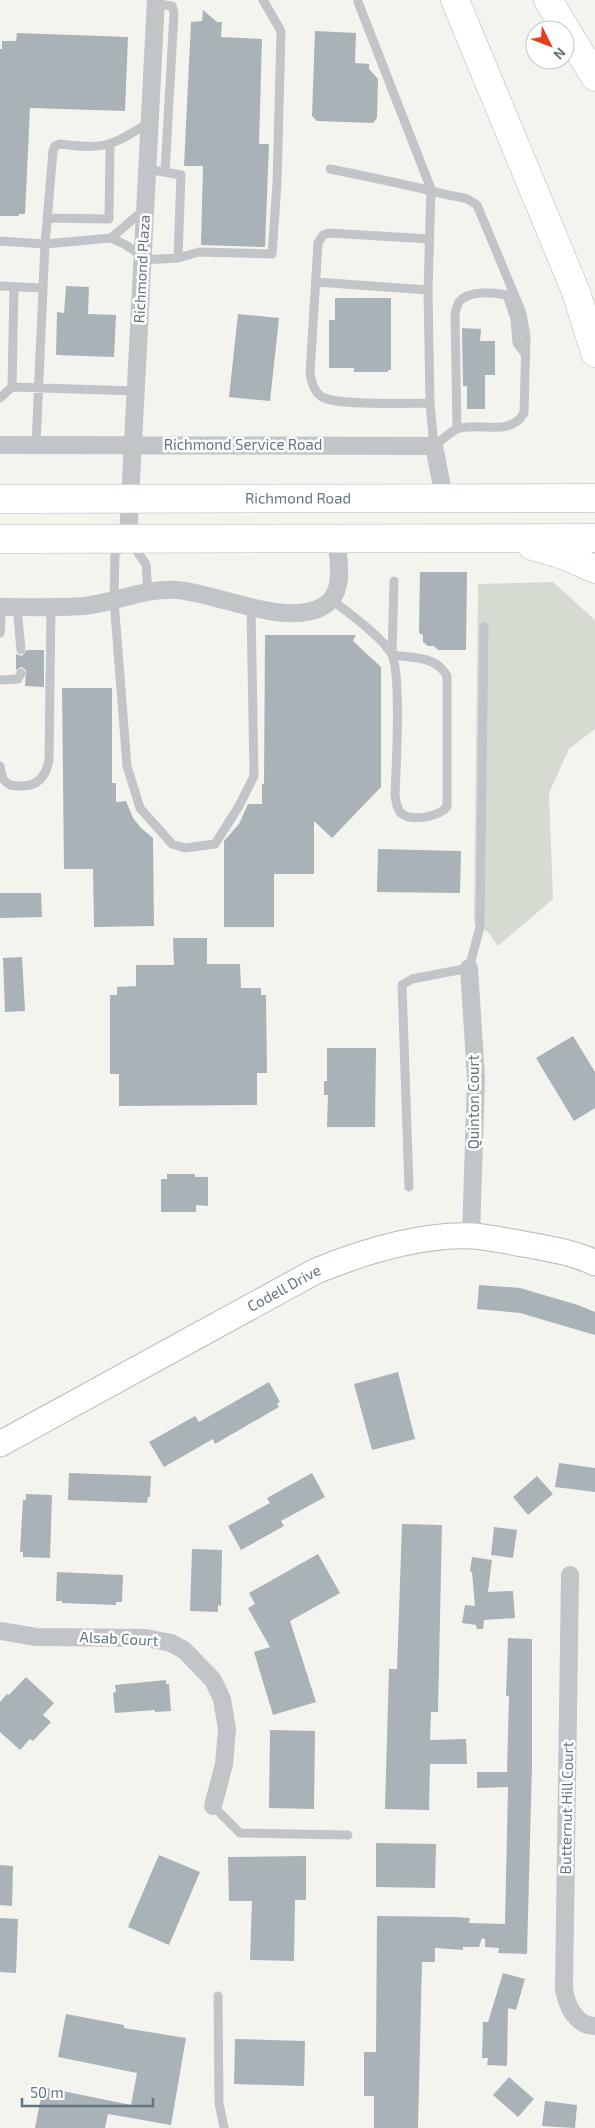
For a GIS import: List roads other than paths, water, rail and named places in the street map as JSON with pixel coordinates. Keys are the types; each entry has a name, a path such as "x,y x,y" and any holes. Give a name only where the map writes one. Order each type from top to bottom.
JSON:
{"highway":[{"path":"455,0 576,292 595,353"},
{"path":"548,0 595,77"},
{"path":"582,312 595,342"},
{"path":"534,498 580,491 595,480"},
{"name":"Richmond Road","path":"0,499 595,498"},
{"path":"499,538 560,554 595,569"},
{"path":"0,539 595,538"}],"street":[{"name":"Richmond Plaza","path":"128,539 156,2"},
{"name":"Richmond Service Road","path":"0,445 434,446"},
{"path":"434,446 444,497"},
{"path":"7,607 84,606 166,589 208,595 251,607 291,613 314,610 322,607 331,599 339,584 336,537"},
{"name":"Quinton Court","path":"468,968 476,1078 471,1236"},
{"name":"Codell Drive","path":"0,1444 316,1271 354,1256 388,1246 422,1240 471,1236 557,1250 595,1263"},
{"name":"Butternut Hill Court","path":"570,1575 564,1988 568,2006 578,2019 588,2026 595,2026"},
{"name":"Alsab Court","path":"0,1631 36,1637 146,1638 171,1643 184,1650 213,1680 222,1699 227,1729 224,1764 213,1806"}],"lane":[{"path":"0,241 45,244 111,238 126,245 143,258 178,258 198,252 272,254 277,184 281,31 263,0"},
{"path":"156,2 172,6 174,13 165,172"},
{"path":"358,2 431,190 428,290 430,403 434,446"},
{"path":"36,445 42,288 55,146 60,144 97,147 110,145 150,122"},
{"path":"47,218 109,219 110,145"},
{"path":"147,169 181,175 178,258"},
{"path":"330,169 431,190 450,196 466,197 477,205 522,313 526,337 526,355 524,413 519,421 510,426 457,429 434,446"},
{"path":"111,238 145,208"},
{"path":"430,239 329,233 323,235 318,243 310,374 313,386 322,396 337,402 430,403"},
{"path":"316,282 428,290"},
{"path":"0,286 42,288"},
{"path":"0,398 12,387 14,287"},
{"path":"457,429 455,314 459,302 466,297 480,294 494,293 507,295 515,318 517,343 526,355"},
{"path":"12,387 136,391"},
{"path":"148,592 146,564 128,539 115,554 114,600 127,766 140,808 172,844 184,848 215,844 239,806 254,776 251,607"},
{"path":"331,599 382,642 392,655 431,660 442,667 447,676 447,807 442,813 433,816 409,816 401,813 395,796 397,683 392,655 394,581"},
{"path":"0,766 3,780 10,785 21,786 33,786 48,770 50,760 52,606"},
{"path":"0,633 7,607"},
{"path":"7,607 21,650"},
{"path":"409,1187 402,985 412,979 468,968 480,927 484,627"},
{"path":"0,680 18,679 21,673"},
{"path":"213,1806 240,1833 348,1835"},
{"path":"218,1996 219,2103 224,2128"}]}
